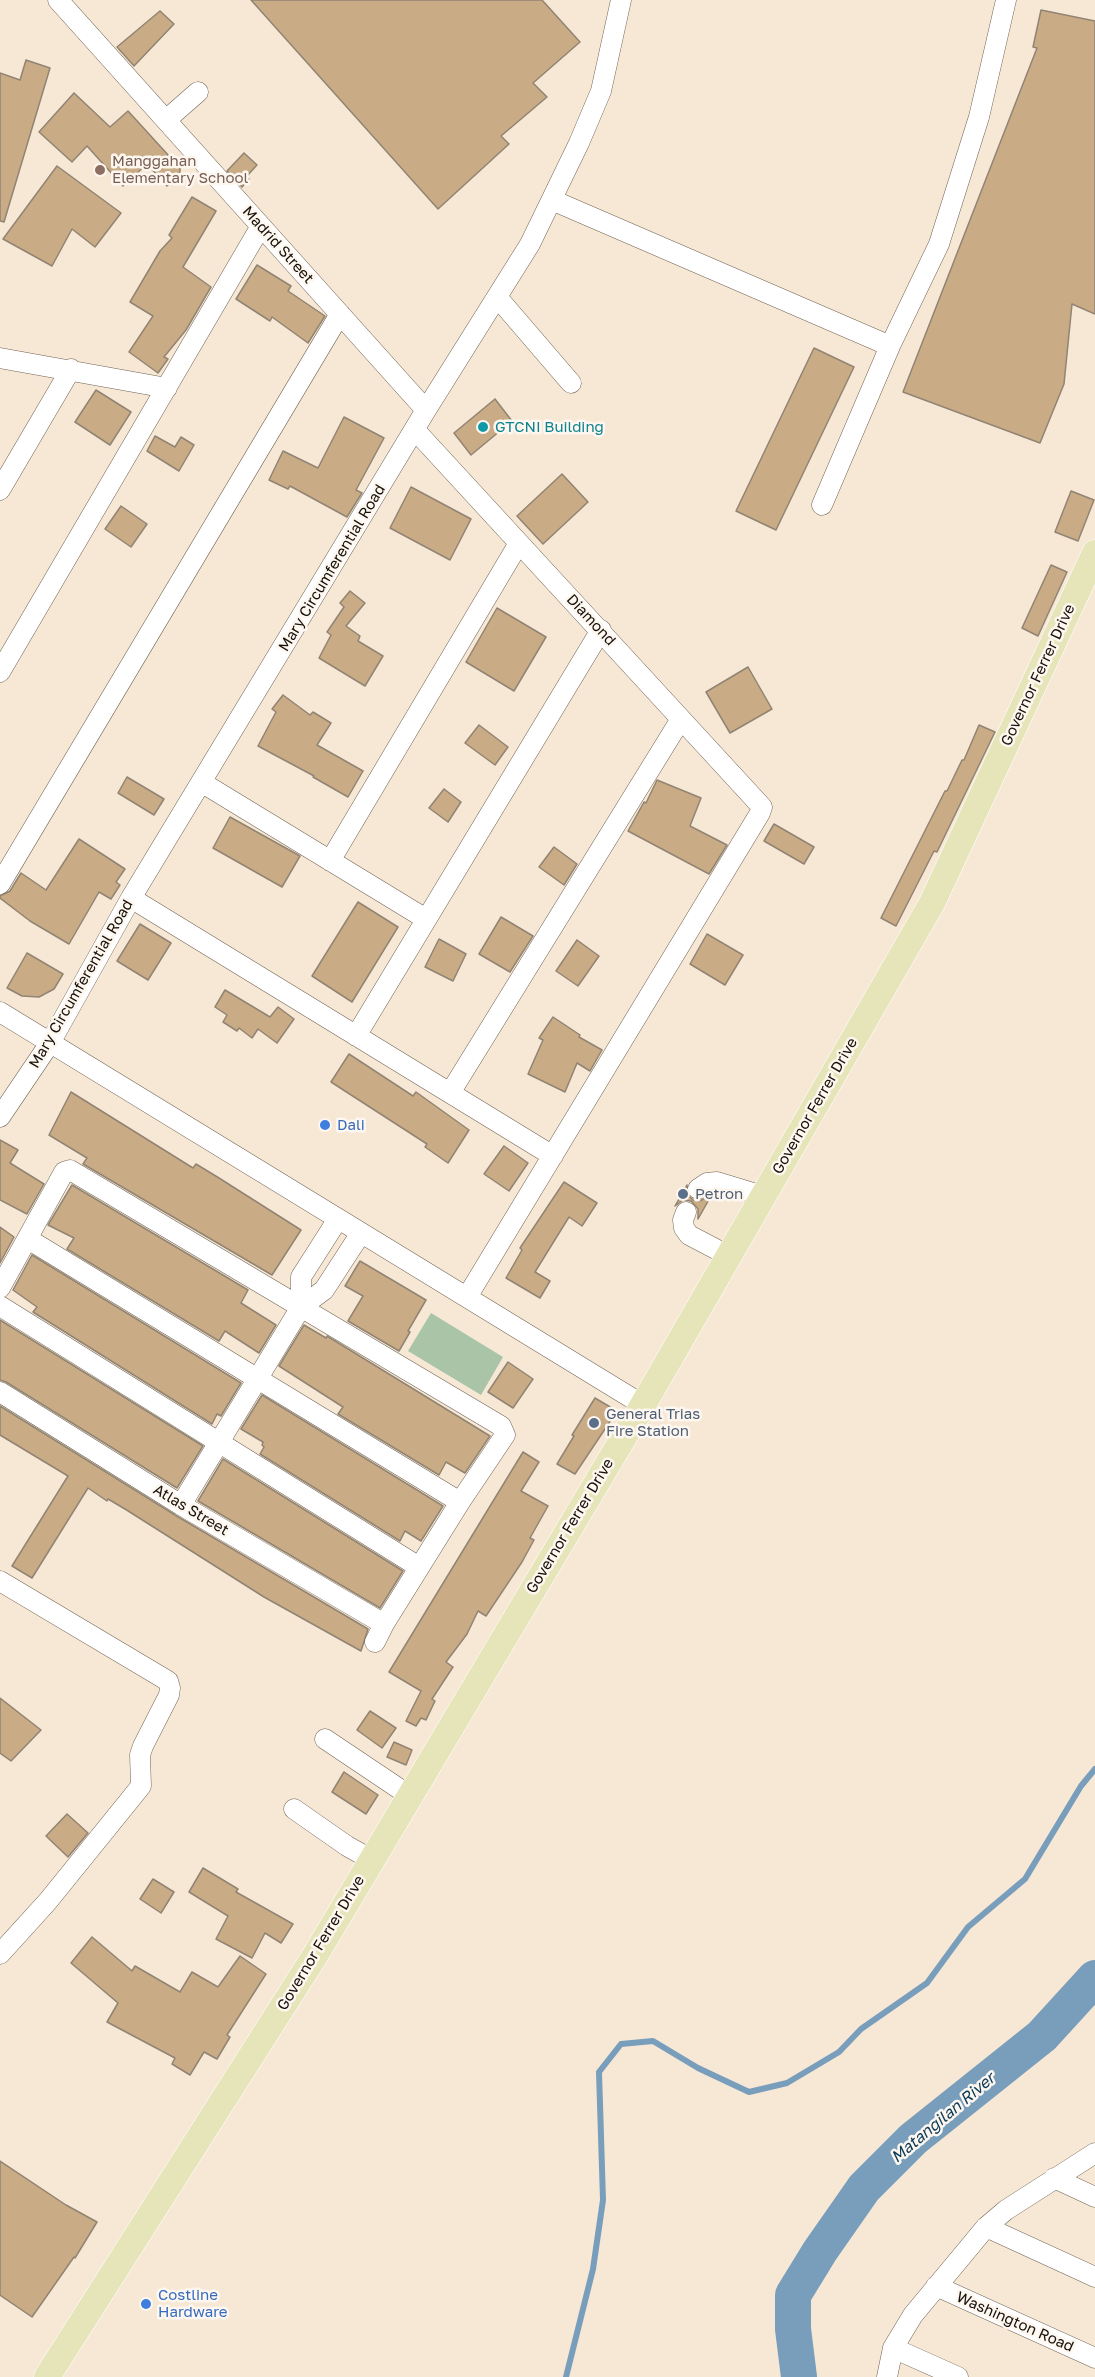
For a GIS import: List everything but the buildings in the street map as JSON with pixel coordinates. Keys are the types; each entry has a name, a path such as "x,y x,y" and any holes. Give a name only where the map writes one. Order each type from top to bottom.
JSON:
{"main road":[{"name":"Governor Ferrer Drive","path":"47,2377 316,1954 643,1405 932,903 1095,553"}],"street":[{"name":"Madrid Street","path":"58,0 426,410"},
{"name":"Mary Circumferential Road","path":"0,1118 50,1042 131,898 426,410 530,244 602,91 621,0"},
{"path":"822,505 890,346 939,244 979,117 1006,0"},
{"path":"166,120 198,92"},
{"path":"552,200 890,346"},
{"path":"0,672 261,226"},
{"path":"498,298 571,383"},
{"path":"0,884 6,862 339,314"},
{"path":"0,358 167,388"},
{"path":"0,490 71,369"},
{"name":"Diamond","path":"415,430 762,807 553,1156"},
{"path":"330,861 519,543"},
{"path":"356,1036 601,630"},
{"path":"450,1093 681,719"},
{"path":"201,782 426,919"},
{"path":"131,898 553,1156 467,1297"},
{"path":"0,1012 643,1405"},
{"path":"0,1288 64,1172 72,1171 501,1426 506,1435 460,1502 375,1642"},
{"path":"698,1189 707,1183 717,1182 763,1196"},
{"path":"686,1212 683,1220 684,1228 689,1235 729,1256"},
{"path":"301,1307 302,1277 338,1219"},
{"path":"182,1505 301,1307 324,1290 361,1233"},
{"path":"28,1239 460,1502"},
{"path":"0,1306 419,1567"},
{"name":"Atlas Street","path":"0,1392 182,1505 384,1624"},
{"path":"0,1581 168,1682 170,1688 169,1695 140,1755 141,1786 48,1901 0,1954"},
{"path":"325,1739 410,1796"},
{"path":"294,1809 347,1846 372,1860"},
{"path":"887,2377 893,2348 913,2315 986,2227 1006,2210 1095,2153"},
{"path":"1054,2178 1095,2198"},
{"path":"986,2227 1095,2277"},
{"name":"Washington Road","path":"936,2286 1095,2358"},
{"path":"893,2348 958,2377"}],"green space":[{"path":"431,1313 503,1357 481,1395 408,1351"}],"waterway":[{"path":"566,2377 593,2269 603,2200 599,2072 621,2044 653,2041 698,2068 749,2092 787,2083 839,2052 861,2029 927,1983 968,1927 1025,1879 1081,1786 1095,1769"},
{"name":"Matangilan River","path":"799,2377 793,2329 793,2295 820,2251 864,2188 913,2139 1042,2036 1095,1978"}],"place":[{"name":"Manggahan Elementary School","path":"100,170"},
{"name":"GTCNI Building","path":"483,427"},
{"name":"Dali","path":"325,1125"},
{"name":"Petron","path":"683,1194"},
{"name":"General Trias Fire Station","path":"594,1423"},
{"name":"Costline Hardware","path":"146,2304"}]}
